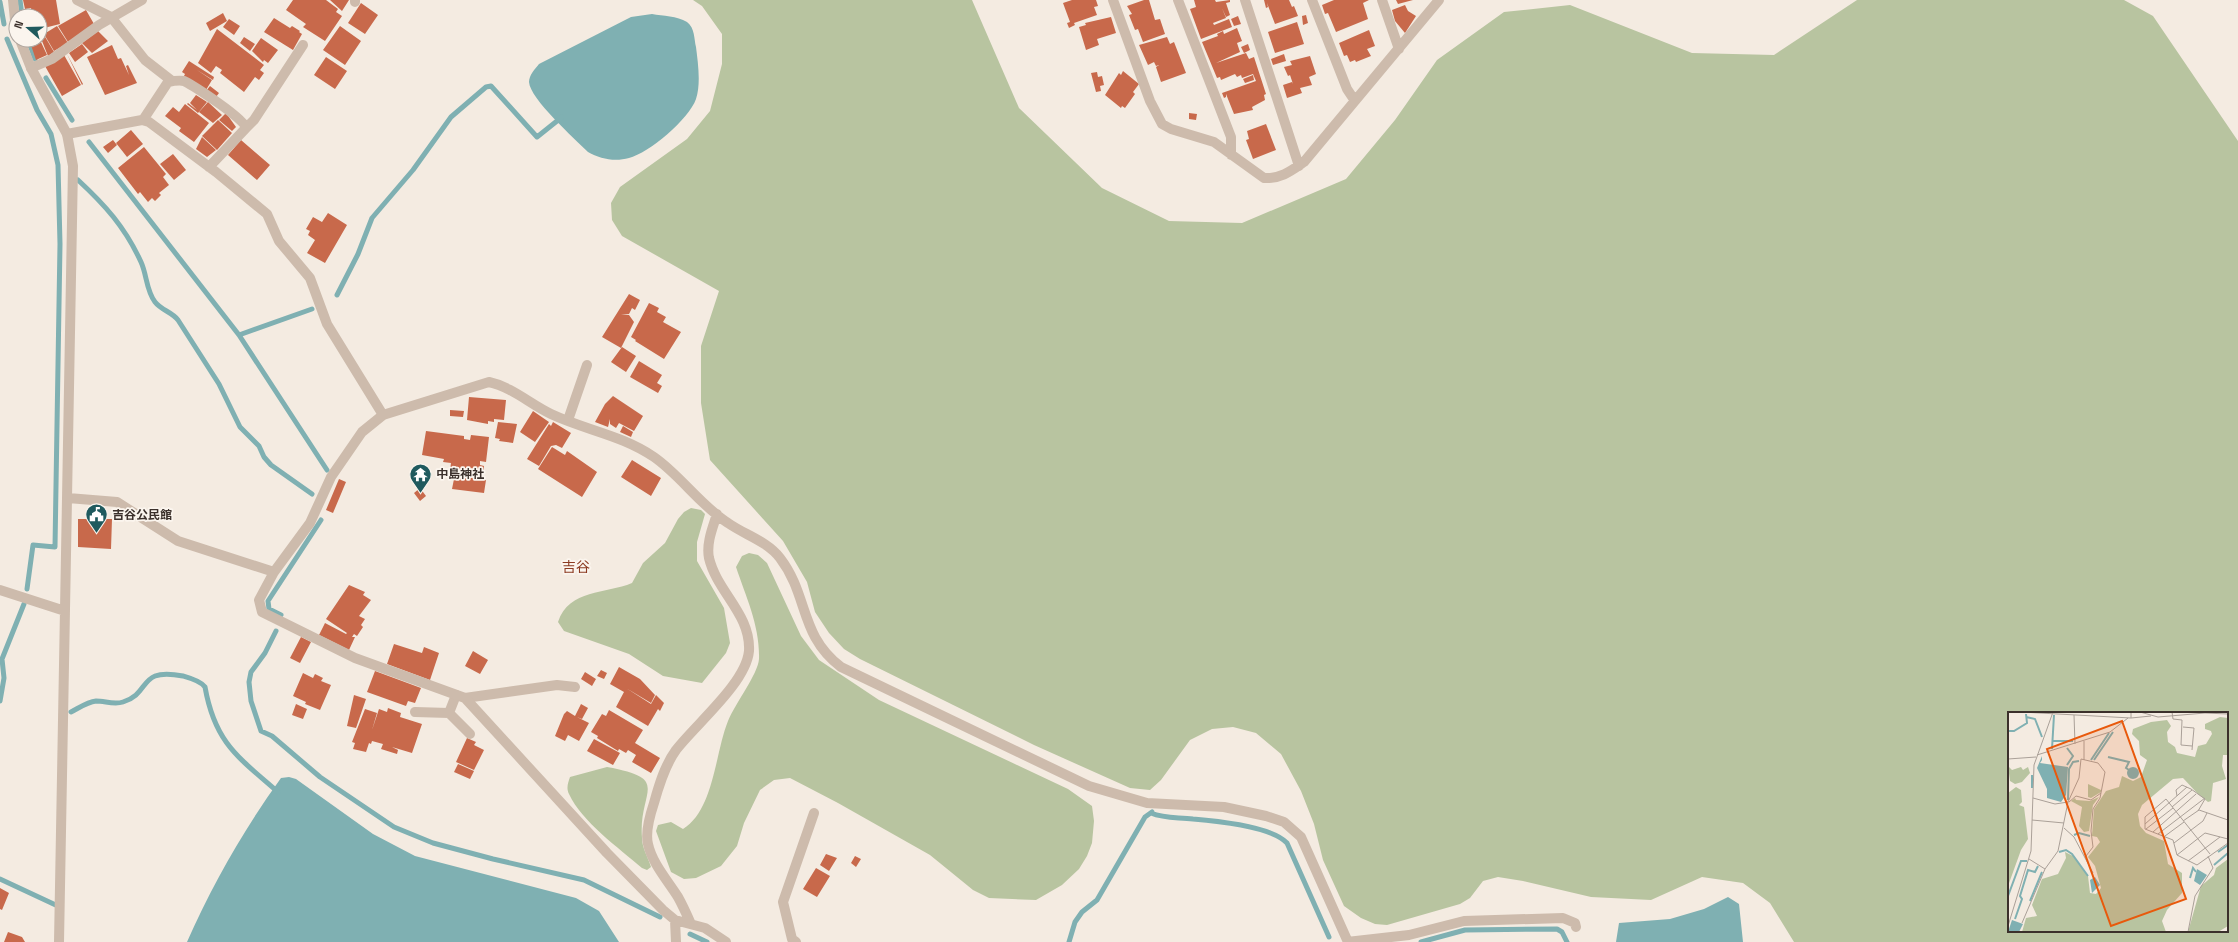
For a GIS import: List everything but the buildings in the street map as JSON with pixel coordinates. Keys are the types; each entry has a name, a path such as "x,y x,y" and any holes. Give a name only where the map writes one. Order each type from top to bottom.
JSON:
{"street":[{"path":"77,0 111,18 145,60 172,81"},
{"path":"32,68 52,59 111,18 142,0"},
{"path":"1113,0 1150,101 1162,124 1171,129 1214,142 1264,178 1273,178 1285,175 1304,162 1399,50 1439,0"},
{"path":"1178,0 1231,138 1231,155"},
{"path":"1245,0 1299,166"},
{"path":"1312,0 1347,89 1355,101"},
{"path":"1382,0 1399,50"},
{"path":"209,167 254,120 303,45"},
{"path":"23,48 66,134 73,166 59,942"},
{"path":"143,120 168,82 183,81 199,90 240,119 246,128"},
{"path":"66,134 143,120 149,122 209,167 267,214 279,241 310,278 327,324 383,415"},
{"path":"568,420 587,365"},
{"path":"726,942 705,928 675,920 602,847 460,697 355,658 262,612 259,600 274,572 310,523 338,466 362,432 383,415 489,382 500,384 551,414 615,436 655,457 727,523 763,542 780,558 797,586 809,627 817,642 830,658 861,678 1089,786 1148,803 1224,807 1266,816 1284,822 1301,837 1347,942 1409,935 1464,921 1563,918 1575,923 1576,927"},
{"path":"68,498 117,502 178,540 274,572"},
{"path":"691,924 678,898 655,862 648,844 648,830 658,787 675,751 737,680 746,665 748,636 742,616 715,573 709,557 709,542 717,514"},
{"path":"0,590 65,611"},
{"path":"449,713 460,697 556,685 574,687"},
{"path":"415,712 449,713 470,734"},
{"path":"796,942 792,939 783,902 814,814"},
{"path":"675,920 676,942"}],"green space":[{"path":"693,0 972,0 1019,108 1102,188 1169,221 1242,223 1346,179 1395,120 1437,60 1504,12 1570,5 1692,53 1774,55 1857,0 2124,0 2153,16 2238,141 2238,942 1794,942 1770,903 1743,883 1702,877 1651,900 1591,897 1523,881 1498,877 1483,881 1470,898 1460,904 1387,925 1375,924 1361,918 1344,906 1323,860 1314,824 1301,791 1281,754 1256,733 1233,727 1212,729 1190,740 1161,780 1150,790 1130,788 1034,745 860,659 844,649 829,633 815,612 807,582 783,541 710,460 701,403 701,346 719,291 622,236 612,220 611,203 620,187 687,139 710,111 722,64 722,34 702,6"},
{"path":"691,508 701,510 705,514 697,542 697,561 724,608 730,643 726,653 702,683 663,676 629,654 564,631 558,622 563,611 579,598 632,583 643,563 665,543 678,519 684,512"},
{"path":"749,553 758,555 767,563 801,636 819,660 879,700 1068,789 1092,806 1094,821 1092,843 1087,856 1079,869 1062,885 1036,900 989,898 973,890 930,855 838,803 790,778 774,780 760,790 744,823 737,846 721,866 696,878 684,879 671,872 656,831 658,825 671,822 683,829 693,820 701,809 712,780 728,721 751,681 758,665 759,647 755,623 736,567 742,556"},
{"path":"607,767 640,776 646,782 648,789 642,822 642,842 651,867 647,870 642,868 612,843 592,824 583,815 568,792 570,777"}],"water":[{"path":"652,14 679,18 690,24 692,27 696,47 699,80 696,99 692,107 677,125 657,142 637,155 629,158 613,160 588,152 564,129 537,98 531,89 529,82 532,72 539,64 631,17"},
{"path":"289,777 296,779 373,834 415,856 576,898 599,911 619,942 187,942 218,879 254,817 281,778"},
{"path":"1728,897 1739,904 1743,942 1616,942 1619,923 1670,919 1704,909"}],"waterway":[{"path":"20,0 21,8"},
{"path":"0,2 4,24"},
{"path":"7,39 37,110 51,134 58,165 60,244 55,547 33,545 27,589"},
{"path":"31,48 35,59"},
{"path":"46,78 72,120"},
{"path":"337,295 358,254 372,218 413,170 451,117 486,87 491,86 537,137 562,117"},
{"path":"89,142 239,335 327,470"},
{"path":"78,180 97,198 121,227 135,249 141,262 152,297 157,305 178,320 219,384 240,427 259,446 264,457 271,465 312,494"},
{"path":"239,335 312,309"},
{"path":"281,615 269,609 268,601 321,520"},
{"path":"0,701 4,678 2,659 24,604"},
{"path":"276,631 265,653 251,672 249,682 251,701 261,731 272,736 320,777 394,827 433,843 493,859 584,880 660,917"},
{"path":"71,712 86,704 96,701 116,703 123,702 132,698 151,678 158,675 168,674 192,679 201,683 205,687 209,706 215,722 222,736 230,747 251,769 278,792"},
{"path":"1069,942 1075,922 1082,912 1097,900 1145,817 1152,812"},
{"path":"1151,813 1166,817 1243,825 1257,828 1279,837 1287,843 1329,937"},
{"path":"0,879 60,907"},
{"path":"1421,942 1465,930 1557,929 1562,932 1567,942"},
{"path":"690,934 707,942"}],"place":[{"name":"中島神社","path":"420,494"},
{"name":"吉谷公民館","path":"96,534"}],"district":[{"name":"吉谷","path":"576,567"}]}
